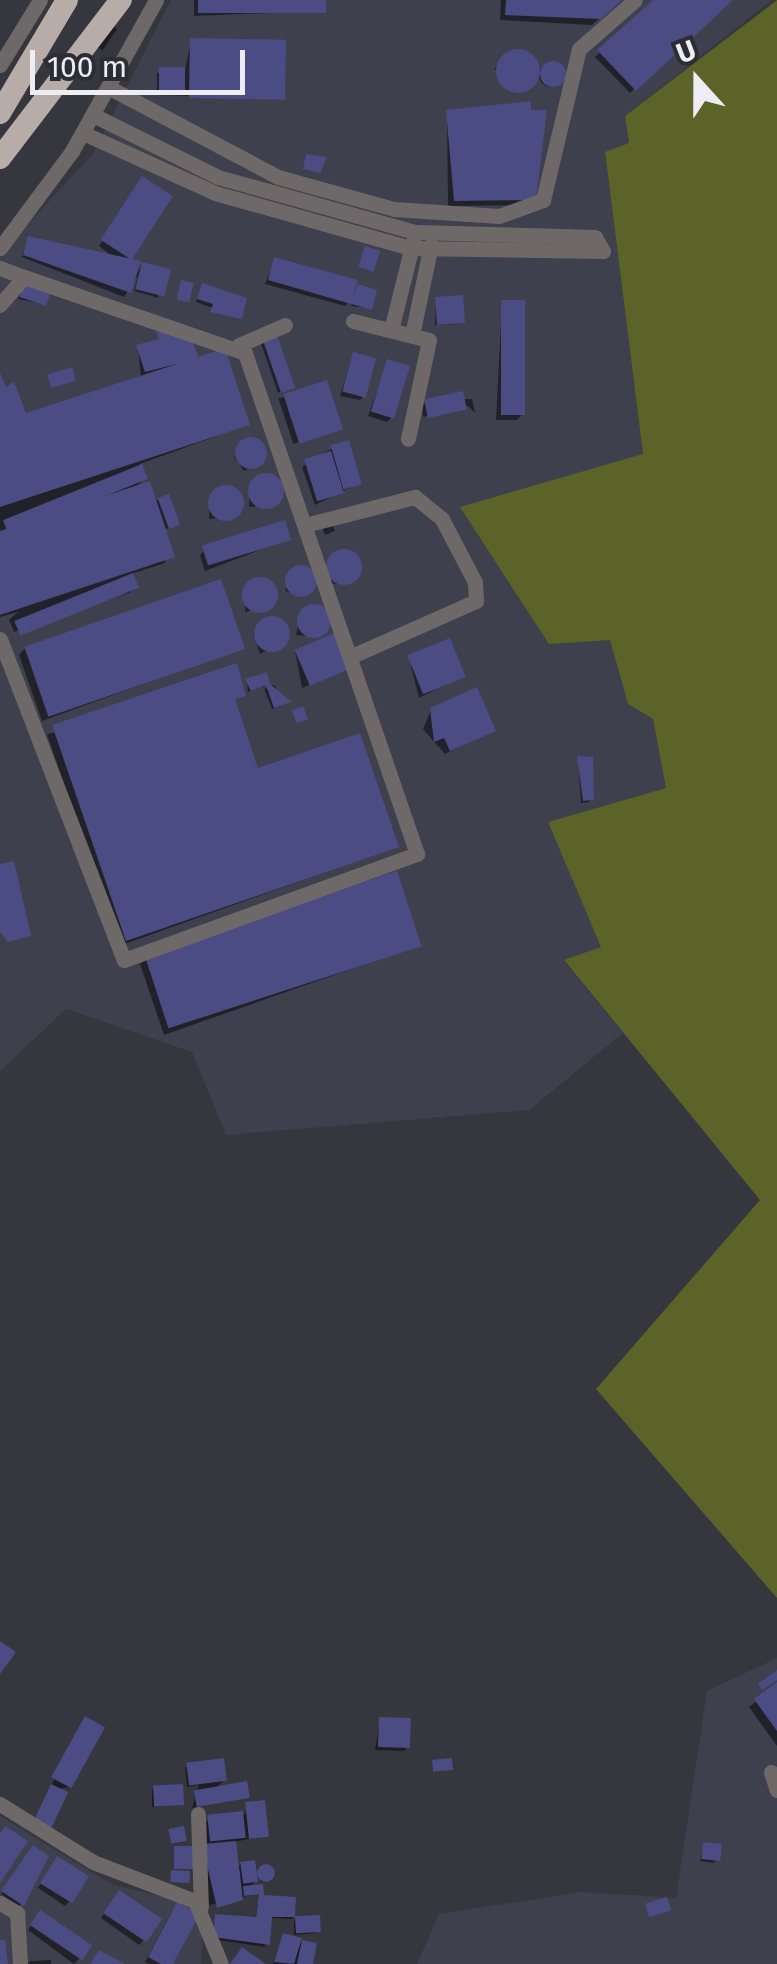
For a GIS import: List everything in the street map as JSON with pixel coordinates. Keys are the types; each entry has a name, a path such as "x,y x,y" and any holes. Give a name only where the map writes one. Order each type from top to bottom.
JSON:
{"highway":[{"path":"0,113 67,0"},
{"path":"0,158 121,0"}],"street":[{"path":"0,64 40,0"},
{"path":"0,248 83,133 156,0"},
{"path":"108,87 278,177 394,209 499,216 542,200 579,50 635,0"},
{"path":"93,115 218,177 413,240"},
{"path":"83,133 214,193 413,240 431,244 603,251 595,238 431,244"},
{"path":"391,330 413,240"},
{"path":"412,335 431,244"},
{"path":"0,268 238,345 285,325"},
{"path":"0,305 24,277"},
{"path":"352,322 412,335 430,346 408,439"},
{"path":"0,639 124,960 415,857 352,656 238,345"},
{"path":"305,525 415,497 442,519 476,582 476,602 352,656"},
{"path":"771,1772 777,1790"},
{"path":"0,1804 93,1862 201,1907"},
{"path":"198,1814 201,1907 221,1964"},
{"path":"0,1903 18,1913 20,1964"}],"shaded area":[{"path":"171,0 772,0 625,116 629,143 605,153 643,455 610,640 628,704 653,719 666,788 548,822 602,948 564,961 623,1033 529,1110 226,1135 192,1052 66,1009 0,1071 0,254 93,154"},
{"path":"777,1658 777,1964 417,1964 439,1914 582,1892 676,1898 707,1691"},
{"path":"0,1816 111,1884 188,1903 203,1919 201,1964 0,1964"}],"green space":[{"path":"777,0 777,1598 596,1389 760,1200 564,960 601,947 548,822 666,788 653,719 628,704 610,640 549,644 460,507 643,454 605,152 629,143 625,116"}],"building":[{"path":"198,0 326,0 326,13 198,13"},
{"path":"506,0 622,0 601,19 505,15"},
{"path":"653,0 733,0 636,91 597,50"},
{"path":"190,38 286,40 285,100 189,98"},
{"path":"518,49 534,55 540,71 534,87 518,93 502,87 496,71 502,55"},
{"path":"553,61 562,65 566,74 562,83 553,87 544,83 540,74 544,65"},
{"path":"159,67 185,67 185,93 159,93"},
{"path":"531,101 531,110 547,110 536,200 454,201 446,110"},
{"path":"306,154 327,157 320,173 303,169"},
{"path":"142,176 173,196 132,260 101,240"},
{"path":"28,236 141,261 131,293 23,255"},
{"path":"365,246 380,251 373,272 358,267"},
{"path":"274,257 358,280 353,296 358,284 377,290 372,310 268,280"},
{"path":"142,262 171,269 164,296 135,289"},
{"path":"25,280 52,289 46,306 19,297"},
{"path":"181,280 194,283 189,302 177,299"},
{"path":"202,283 247,298 242,319 210,312 213,304 197,299"},
{"path":"463,295 465,323 437,325 435,297"},
{"path":"501,300 525,300 525,415 501,415"},
{"path":"189,329 198,357 225,348 250,425 0,507 0,373 6,387 14,382 26,413 180,363 145,372 136,345 159,339 156,330"},
{"path":"276,332 295,388 281,393 262,337"},
{"path":"353,352 376,358 366,398 342,392"},
{"path":"387,359 410,366 394,419 371,412"},
{"path":"72,367 76,380 51,388 47,375"},
{"path":"327,380 343,429 299,444 283,394"},
{"path":"463,391 467,410 428,418 424,399"},
{"path":"251,437 263,441 267,453 263,465 251,469 239,465 235,453 239,441"},
{"path":"349,440 362,484 343,489 331,445"},
{"path":"331,451 344,493 317,501 304,459"},
{"path":"142,464 148,479 9,535 3,520"},
{"path":"266,473 278,479 284,491 278,503 266,509 254,503 248,491 254,479"},
{"path":"150,481 175,557 0,615 0,531"},
{"path":"226,485 238,491 244,503 238,515 226,521 214,515 208,503 214,491"},
{"path":"169,494 180,525 169,529 158,498"},
{"path":"285,520 291,540 208,566 202,545"},
{"path":"344,549 357,554 362,567 357,580 344,585 331,580 326,567 331,554"},
{"path":"301,565 312,570 317,581 312,592 301,597 290,592 285,581 290,570"},
{"path":"133,573 139,588 20,636 14,621"},
{"path":"260,577 273,582 278,595 273,608 260,613 247,608 242,595 247,582"},
{"path":"221,579 245,649 48,717 24,647"},
{"path":"314,604 326,609 331,621 326,633 314,638 302,633 297,621 302,609"},
{"path":"272,616 285,621 290,634 285,647 272,652 259,647 254,634 259,621"},
{"path":"337,632 352,668 310,686 295,650"},
{"path":"450,638 466,677 423,694 407,655"},
{"path":"237,663 246,696 235,699 258,768 360,733 399,847 126,941 52,725"},
{"path":"267,672 270,684 292,702 274,708 266,685 251,691 245,679"},
{"path":"477,687 496,731 450,751 444,738 434,742 430,708"},
{"path":"303,706 308,719 297,723 292,710"},
{"path":"577,756 593,757 594,800 583,801"},
{"path":"14,861 31,936 8,942 0,932 0,864"},
{"path":"397,871 421,946 168,1028 144,953"},
{"path":"0,1641 16,1652 0,1674"},
{"path":"777,1670 777,1680 762,1690 758,1684"},
{"path":"777,1682 777,1731 754,1699"},
{"path":"85,1716 105,1727 71,1788 51,1777"},
{"path":"379,1717 411,1718 410,1748 378,1747"},
{"path":"224,1758 227,1781 189,1785 186,1763"},
{"path":"452,1758 453,1770 433,1772 432,1760"},
{"path":"247,1781 250,1798 197,1807 194,1790"},
{"path":"51,1784 68,1792 51,1828 34,1820"},
{"path":"183,1784 184,1805 154,1807 153,1786"},
{"path":"265,1800 269,1837 249,1839 245,1802"},
{"path":"243,1811 246,1838 210,1842 207,1815"},
{"path":"5,1826 28,1841 0,1883 0,1834"},
{"path":"184,1826 187,1841 171,1844 168,1829"},
{"path":"236,1841 243,1900 217,1908 202,1844"},
{"path":"703,1842 722,1844 720,1861 701,1859"},
{"path":"33,1845 49,1856 24,1906 1,1891"},
{"path":"174,1846 194,1846 194,1869 174,1869"},
{"path":"57,1856 89,1876 72,1903 40,1883"},
{"path":"255,1860 258,1882 243,1884 240,1862"},
{"path":"266,1864 275,1873 266,1882 257,1873"},
{"path":"171,1870 190,1871 189,1883 170,1882"},
{"path":"263,1884 264,1895 296,1897 295,1917 272,1917 270,1945 213,1937 215,1914 256,1917 259,1894 244,1896 243,1886"},
{"path":"119,1890 162,1919 146,1942 103,1913"},
{"path":"667,1897 671,1910 649,1917 645,1904"},
{"path":"177,1902 200,1914 173,1964 161,1964 148,1957"},
{"path":"40,1910 92,1945 82,1960 30,1925"},
{"path":"320,1915 321,1932 296,1933 295,1916"},
{"path":"283,1933 302,1938 294,1964 274,1962"},
{"path":"0,1940 5,1940 8,1964 0,1964"},
{"path":"302,1940 317,1943 313,1964 297,1964"},
{"path":"242,1947 266,1964 230,1964"},
{"path":"99,1950 125,1964 90,1964"}]}
